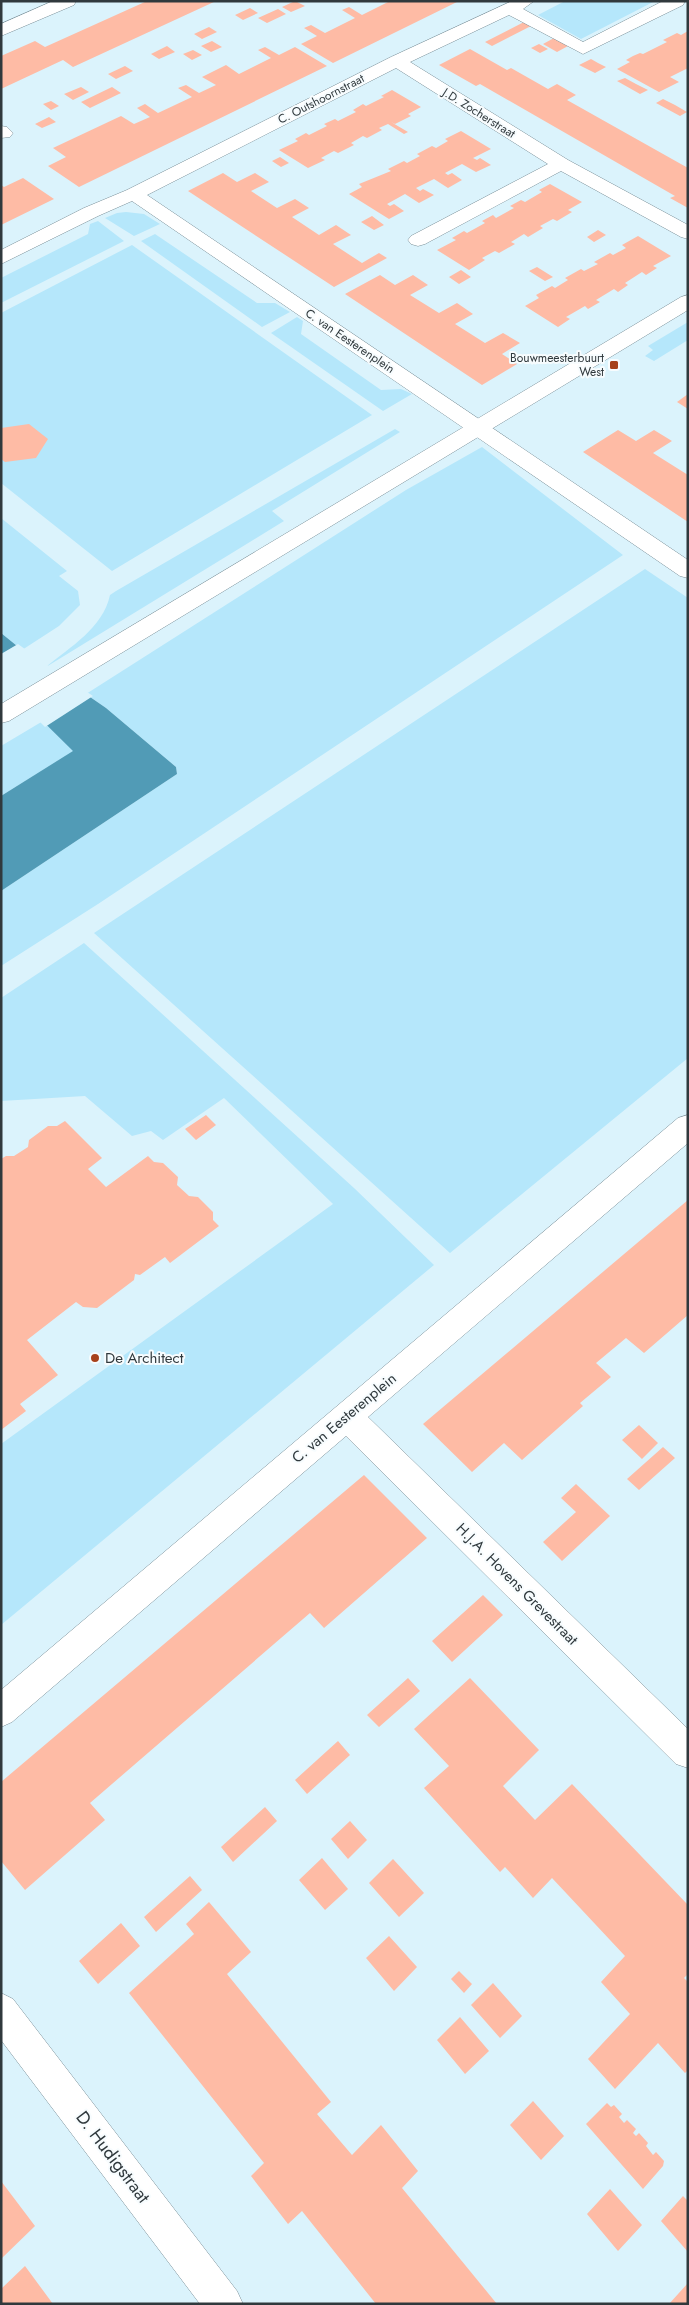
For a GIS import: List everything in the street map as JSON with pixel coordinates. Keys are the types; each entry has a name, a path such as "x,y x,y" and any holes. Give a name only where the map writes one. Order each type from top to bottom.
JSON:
{"street":[{"path":"1,31 68,1"},
{"name":"C. Outshoornstraat","path":"134,194 397,61 518,5 583,50 678,1"},
{"name":"J.D. Zocherstraat","path":"397,61 561,164 688,233"},
{"path":"418,240 561,164"},
{"path":"1,258 91,212 134,194"},
{"name":"C. van Eesterenplein","path":"134,194 688,571"},
{"path":"5,712 688,301"},
{"name":"C. van Eesterenplein","path":"1,1711 688,1126"},
{"name":"H.J.A. Hovens Grevestraat","path":"347,1416 688,1752"},
{"name":"D. Hudigstraat","path":"1,2011 224,2304"}],"shaded area":[{"path":"565,1 655,1 581,39 538,15"},
{"path":"117,213 144,214 160,224 134,236 105,218"},
{"path":"98,221 124,241 1,303 1,278 88,234 90,224"},
{"path":"155,234 257,303 275,303 290,312 262,327 141,241"},
{"path":"132,245 372,415 112,571 1,483 1,313"},
{"path":"297,317 303,321 301,334 381,390 401,389 412,394 383,411 271,333"},
{"path":"688,322 688,340 654,361 645,356 653,350 648,346"},
{"path":"395,429 400,432 272,511 284,521 46,667 93,627 106,607 110,595"},
{"path":"482,447 623,555 98,904 1,966 1,891 177,774 176,767 106,708 86,694 406,490"},
{"path":"1,518 67,571 59,576 78,591 80,605 59,626 22,650 1,633"},
{"path":"645,569 688,598 688,1058 450,1253 94,933"},
{"path":"1,633 22,650 106,708 176,767 177,774 1,891 1,796 73,751 1,680"},
{"path":"43,721 74,751 1,796 1,746"},
{"path":"84,943 354,1188 434,1265 1,1625 1,1444 333,1204 224,1098 163,1140 151,1131 132,1136 85,1096 1,1101 1,998"}],"pier":[{"path":"18,644 93,696 45,727 1,683 1,654"}],"building":[{"path":"147,1 216,1 73,67 63,60 1,89 1,56 35,41 45,47"},
{"path":"295,1 305,6 291,12 282,7"},
{"path":"390,1 459,1 333,63 301,44 317,36 304,28 311,25 325,33 355,18 342,10 349,7 362,15"},
{"path":"250,8 258,13 243,20 235,15"},
{"path":"278,9 286,14 267,23 258,18"},
{"path":"524,22 531,26 492,46 485,42"},
{"path":"209,27 217,32 202,39 194,34"},
{"path":"688,31 688,68 670,77 679,82 659,92 617,69 630,62 626,60 633,56 640,53 643,54 667,42 663,40 677,33 681,35"},
{"path":"554,38 568,46 557,52 543,44"},
{"path":"212,41 222,47 211,52 201,46"},
{"path":"539,44 548,49 540,53 531,48"},
{"path":"167,46 175,52 159,59 151,54"},
{"path":"265,47 279,55 295,47 327,66 79,187 48,166 66,157 53,148 121,116 134,124 150,117 137,108 145,104 158,113 192,97 178,88 186,85 199,93 216,85 202,77 226,65 239,74 271,58 258,50"},
{"path":"470,49 507,70 511,68 548,89 557,84 576,95 567,100 688,168 688,208 670,198 675,196 480,84 476,86 439,65"},
{"path":"193,50 202,55 192,60 183,54"},
{"path":"591,59 606,67 595,73 579,65"},
{"path":"125,66 133,71 116,79 108,74"},
{"path":"625,78 648,90 640,94 617,81"},
{"path":"81,87 89,92 73,100 64,94"},
{"path":"112,87 121,93 90,108 81,102"},
{"path":"392,90 421,107 408,114 411,116 395,124 391,122 408,132 404,134 388,124 379,128 382,130 367,138 363,136 351,143 354,145 338,153 334,151 321,158 325,160 308,168 279,150 298,141 295,139 306,133 309,135 327,126 324,124 335,119 338,121 356,112 353,110 363,104 366,106 384,97 381,96"},
{"path":"663,99 687,112 680,116 656,103"},
{"path":"51,101 59,106 51,110 43,104"},
{"path":"49,117 56,122 42,128 35,124"},
{"path":"461,131 491,149 473,158 477,160 480,158 491,165 476,172 462,164 445,173 448,175 452,173 462,180 448,188 434,179 416,188 420,191 423,189 434,195 419,203 405,194 387,204 390,206 394,204 404,211 389,219 349,194 362,187 359,184 391,171 388,169 404,161 407,163 420,156 417,154 432,146 436,148 448,141 445,139"},
{"path":"280,157 289,163 281,167 272,161"},
{"path":"223,173 237,182 255,173 269,182 251,191 277,208 295,199 309,208 292,217 319,235 336,225 351,235 333,244 362,263 379,253 387,258 334,287 188,191"},
{"path":"23,178 54,199 1,225 1,185 4,187"},
{"path":"550,184 582,202 568,210 572,212 557,221 553,219 540,226 543,228 528,237 524,234 511,242 515,244 499,253 495,251 482,258 485,260 469,270 437,250 456,240 452,238 464,231 467,233 485,223 482,221 493,215 496,218 514,208 510,206 521,200 525,202 542,192 539,190"},
{"path":"372,216 384,225 374,230 361,222"},
{"path":"598,230 606,235 594,242 587,237"},
{"path":"638,236 671,256 653,266 657,268 646,275 642,272 625,283 628,285 618,292 614,289 596,300 600,302 588,309 585,306 566,317 570,319 558,327 525,306 539,298 536,295 552,286 555,288 568,280 565,278 581,269 584,271 598,264 594,262 610,253 613,255 626,248 622,245"},
{"path":"537,267 553,277 545,281 529,271"},
{"path":"461,270 471,277 459,284 449,277"},
{"path":"380,275 395,285 413,275 428,285 410,295 439,313 457,303 473,314 455,324 485,343 503,333 520,343 502,354 517,364 482,385 345,294"},
{"path":"688,394 688,409 677,402"},
{"path":"29,424 48,439 36,458 5,462 1,459 1,428"},
{"path":"618,430 636,441 654,430 672,441 653,453 688,475 688,522 583,452"},
{"path":"206,1115 216,1125 196,1140 185,1129"},
{"path":"65,1121 102,1158 88,1169 106,1187 148,1156 154,1162 163,1163 178,1177 177,1185 189,1196 198,1197 213,1212 213,1220 219,1226 170,1263 165,1257 140,1275 135,1274 134,1280 97,1308 83,1307 76,1302 27,1340 58,1375 20,1404 26,1411 1,1430 1,1159 6,1156 14,1156 28,1147 29,1140 48,1126 57,1126"},
{"path":"688,1200 688,1315 644,1353 626,1338 596,1363 611,1377 580,1403 583,1406 522,1460 504,1443 472,1472 423,1424"},
{"path":"639,1425 658,1443 642,1459 622,1440"},
{"path":"663,1447 675,1458 639,1490 627,1479"},
{"path":"364,1475 427,1538 324,1628 310,1613 90,1803 105,1820 25,1890 1,1861 1,1782"},
{"path":"576,1484 610,1516 562,1561 543,1542 576,1512 561,1498"},
{"path":"483,1595 503,1615 452,1662 432,1641"},
{"path":"408,1678 420,1691 379,1727 367,1715"},
{"path":"470,1678 539,1750 503,1786 535,1820 572,1784 688,1905 688,1974 684,1978 688,1982 688,2070 685,2073 658,2043 615,2089 588,2059 630,2014 601,1982 625,1956 552,1878 533,1898 505,1867 500,1872 424,1788 449,1766 414,1729"},
{"path":"338,1741 350,1755 307,1794 295,1780"},
{"path":"265,1807 277,1821 233,1862 221,1847"},
{"path":"350,1821 367,1840 348,1859 331,1839"},
{"path":"322,1858 348,1889 325,1910 299,1880"},
{"path":"393,1859 424,1893 399,1917 369,1883"},
{"path":"190,1876 202,1890 156,1932 144,1917"},
{"path":"209,1902 251,1952 227,1974 331,2102 317,2114 352,2155 381,2125 418,2171 402,2188 497,2304 376,2304 302,2211 288,2224 251,2176 264,2163 129,1993 194,1934 186,1924"},
{"path":"121,1923 140,1946 98,1984 79,1961"},
{"path":"389,1936 417,1967 394,1991 366,1958"},
{"path":"459,1971 472,1984 464,1993 451,1979"},
{"path":"493,1983 522,2016 500,2038 471,2005"},
{"path":"460,2017 489,2051 465,2074 437,2040"},
{"path":"533,2101 564,2136 541,2160 510,2125"},
{"path":"607,2103 611,2107 614,2105 622,2114 619,2117 624,2123 627,2120 636,2129 633,2133 636,2136 639,2133 648,2143 646,2146 653,2155 656,2152 664,2161 663,2166 643,2189 586,2124"},
{"path":"1,2181 35,2226 1,2259"},
{"path":"610,2189 642,2225 618,2251 587,2214"},
{"path":"683,2196 688,2201 688,2252 661,2221"},
{"path":"25,2266 53,2304 1,2304 1,2289"},
{"path":"688,2283 688,2304 669,2304"}],"place":[{"name":"Bouwmeesterbuurt West","path":"614,365"},
{"name":"De Architect","path":"95,1358"}]}
